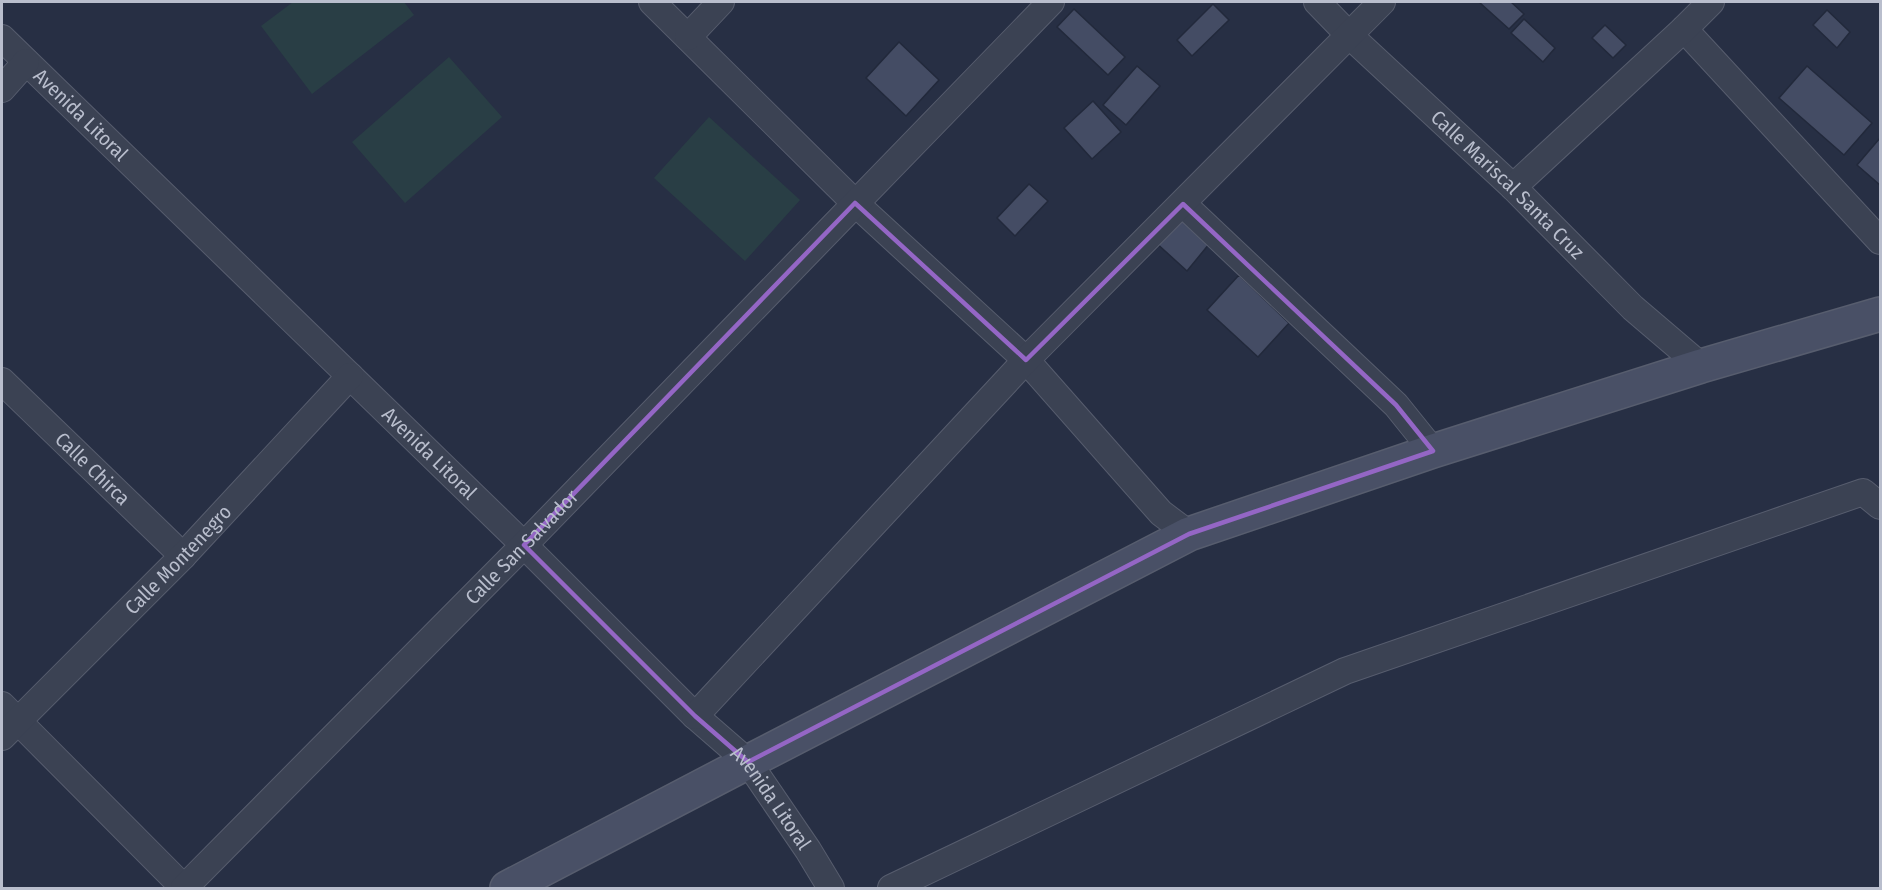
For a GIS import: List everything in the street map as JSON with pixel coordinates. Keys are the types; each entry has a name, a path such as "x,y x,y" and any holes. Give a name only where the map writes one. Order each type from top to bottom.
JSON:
{"street":[{"path":"652,2 855,203 1026,360 1161,513 1189,534"},
{"path":"687,37 721,2"},
{"name":"Calle San Salvador","path":"184,888 524,545 1051,2"},
{"name":"Calle Mariscal Santa Cruz","path":"1317,2 1349,35 1514,187 1633,308 1701,366"},
{"path":"695,716 1026,360 1382,2"},
{"path":"1514,187 1711,2"},
{"path":"1684,29 1881,241"},
{"name":"Avenida Litoral","path":"2,38 524,545 695,716 748,762 831,888"},
{"path":"2,88 26,62"},
{"path":"1183,204 1396,405 1433,451"},
{"path":"507,888 1189,534 1433,451 1701,366 1881,314"},
{"name":"Calle Montenegro","path":"7,721 183,556 350,376"},
{"name":"Calle Chirca","path":"2,381 183,556"},
{"path":"891,888 1345,671 1872,499"},
{"path":"7,721 184,888"}],"highlighted area":[{"path":"855,203 1026,360 1183,204 1396,405 1433,451 1189,534 748,762 695,716 524,545"}],"shaded area":[{"path":"293,2 404,2 414,15 312,94 261,26"},
{"path":"449,57 502,117 405,203 352,142"},
{"path":"709,117 800,200 745,261 654,178"}],"building":[{"path":"1479,2 1511,2 1524,14 1509,29"},
{"path":"1213,4 1229,20 1192,56 1177,40"},
{"path":"1074,9 1125,57 1108,75 1057,27"},
{"path":"1827,10 1850,32 1837,48 1813,25"},
{"path":"1524,19 1555,48 1543,62 1511,33"},
{"path":"1605,25 1626,45 1613,58 1592,38"},
{"path":"899,42 939,80 906,116 866,78"},
{"path":"1137,66 1160,86 1126,125 1103,105"},
{"path":"1807,66 1872,123 1844,155 1779,98"},
{"path":"1093,101 1121,132 1092,159 1064,128"},
{"path":"1880,138 1880,185 1857,165"},
{"path":"1029,184 1048,201 1015,236 997,218"},
{"path":"1186,206 1214,238 1187,271 1154,241"},
{"path":"1239,275 1289,323 1258,357 1207,310"}]}
